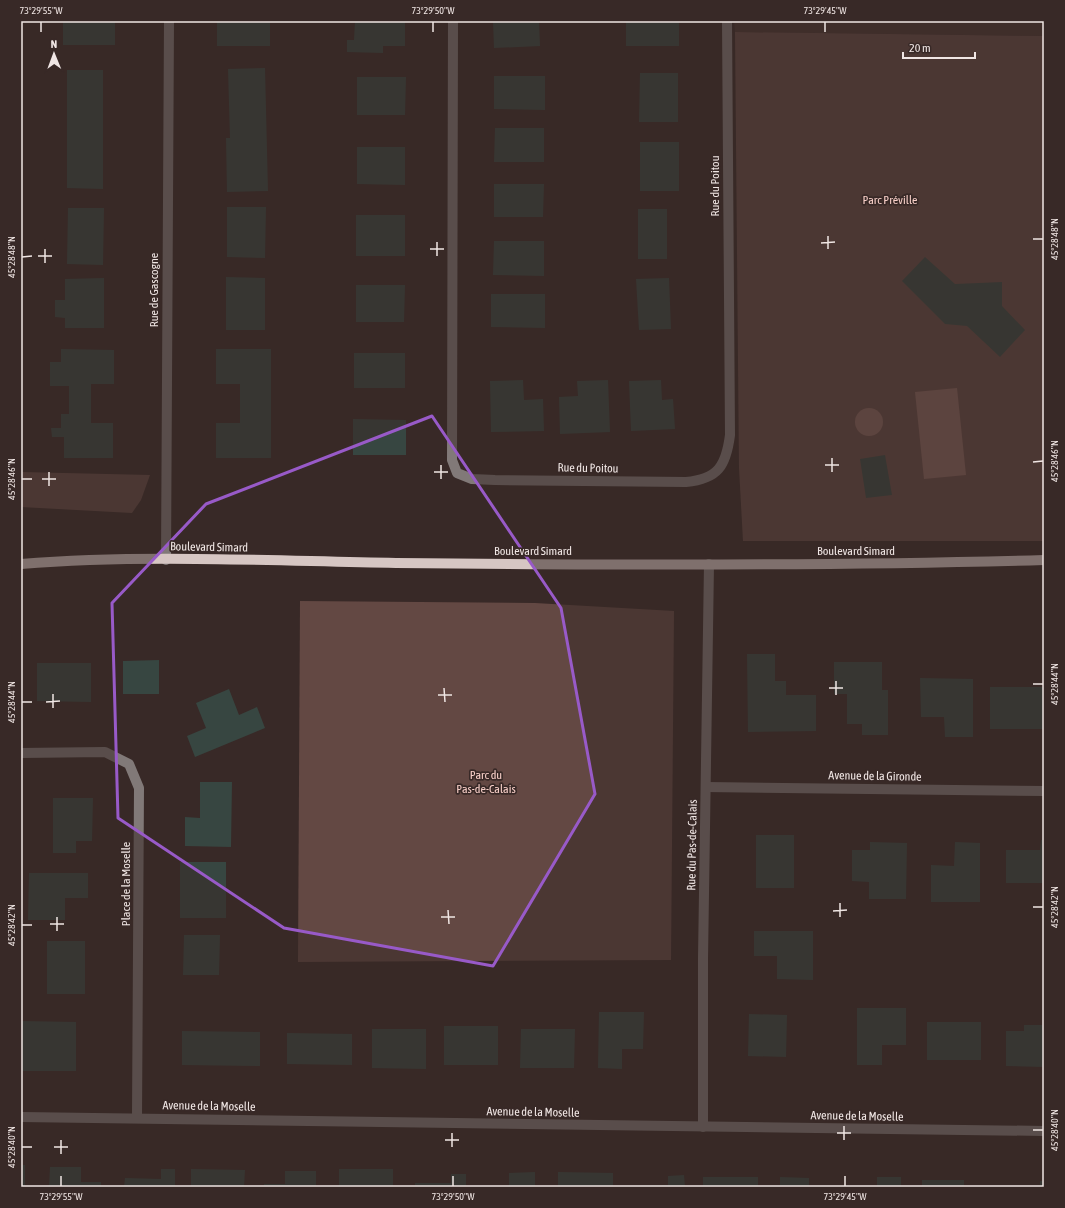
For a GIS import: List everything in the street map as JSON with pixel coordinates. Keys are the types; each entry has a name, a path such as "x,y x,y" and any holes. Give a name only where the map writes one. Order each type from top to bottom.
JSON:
{"main road":[{"name":"Boulevard Simard","path":"21,564 91,560 709,564 897,564 1044,560"}],"street":[{"name":"Rue de Gascogne","path":"166,560 169,21"},
{"name":"Rue du Poitou","path":"454,21 452,460 457,473 472,479 495,480 686,482 702,481 714,474 724,462 728,451 730,435 727,21"},
{"name":"Rue du Pas-de-Calais","path":"703,1127 702,960 709,564"},
{"name":"Place de la Moselle","path":"21,753 105,752 129,764 139,788 137,1117"},
{"name":"Avenue de la Gironde","path":"706,787 1044,791"},
{"name":"Avenue de la Moselle","path":"21,1117 137,1117 703,1127 1044,1131"}],"highlighted area":[{"path":"432,416 561,608 595,794 493,966 284,928 118,818 112,603 206,504"}],"shaded area":[{"path":"734,21 1044,21 1044,36 735,32"},
{"path":"957,388 966,475 924,479 915,392"},
{"path":"869,408 875,409 879,412 882,416 882,428 879,432 875,435 869,436 863,435 859,432 856,428 855,422 856,416 859,412 863,409"}],"green space":[{"name":"Parc Préville","path":"735,32 1044,36 1044,541 743,541 739,468"},
{"path":"21,472 150,475 141,500 132,513 21,507"},
{"name":"Parc du Pas-de-Calais","path":"300,601 535,603 674,611 671,960 298,962"}],"building":[{"path":"63,21 115,21 115,45 63,45"},
{"path":"217,21 270,21 270,46 217,46"},
{"path":"355,21 405,21 405,46 383,46 383,53 347,52 347,40 354,40"},
{"path":"493,21 539,21 540,46 494,48"},
{"path":"626,21 679,21 679,46 626,46"},
{"path":"265,68 268,191 227,192 226,138 230,138 228,69"},
{"path":"67,70 103,70 103,189 67,188"},
{"path":"640,73 678,73 678,122 639,122"},
{"path":"494,76 545,76 545,110 494,109"},
{"path":"357,77 406,77 405,115 357,115"},
{"path":"495,128 544,128 544,162 494,162"},
{"path":"640,142 679,142 679,191 640,191"},
{"path":"357,147 405,147 405,185 357,184"},
{"path":"494,184 544,184 543,217 494,217"},
{"path":"227,207 266,207 265,258 227,257"},
{"path":"68,208 104,208 103,265 67,264"},
{"path":"638,209 667,209 667,259 638,259"},
{"path":"356,215 405,215 405,256 356,256"},
{"path":"494,241 544,241 544,276 493,275"},
{"path":"925,257 955,284 1002,282 1002,306 1025,330 1000,357 967,326 945,324 902,281"},
{"path":"226,277 265,278 265,330 226,330"},
{"path":"104,278 104,328 65,328 65,318 55,317 55,300 65,300 65,279"},
{"path":"669,278 671,329 639,330 636,279"},
{"path":"356,285 405,285 404,322 356,322"},
{"path":"491,294 545,294 545,328 491,327"},
{"path":"61,349 114,350 114,384 91,384 91,423 113,423 113,458 64,458 64,437 52,437 51,428 61,428 61,414 69,414 69,386 50,386 50,362 61,362"},
{"path":"216,349 271,349 271,458 216,458 216,423 240,423 240,384 216,384"},
{"path":"354,353 405,353 405,388 354,388"},
{"path":"523,380 524,400 543,399 544,431 491,432 490,381"},
{"path":"608,380 610,432 560,434 559,397 578,396 577,381"},
{"path":"661,380 662,400 673,399 675,429 631,431 629,381"},
{"path":"353,419 406,420 406,455 353,455"},
{"path":"885,455 892,495 866,498 860,459"},
{"path":"747,654 775,654 775,681 786,681 786,695 816,695 816,731 748,732"},
{"path":"159,660 159,694 123,694 123,661"},
{"path":"834,662 882,662 882,690 888,690 888,735 862,735 862,724 847,724 847,694 834,694"},
{"path":"37,663 91,663 91,702 37,701"},
{"path":"920,678 973,679 973,737 945,737 944,717 921,717"},
{"path":"990,687 1044,687 1044,729 990,729"},
{"path":"229,689 239,715 257,707 265,728 195,757 187,736 206,728 196,703"},
{"path":"200,782 232,782 231,847 185,846 185,817 200,818"},
{"path":"53,798 93,798 92,841 76,841 76,853 53,853"},
{"path":"756,835 794,835 794,888 756,888"},
{"path":"1041,840 1044,840 1044,883 1006,883 1006,850 1040,850"},
{"path":"870,842 907,843 906,899 869,899 869,882 852,881 852,850 870,850"},
{"path":"955,842 980,843 980,902 931,902 931,865 954,866"},
{"path":"180,862 226,862 226,918 180,918"},
{"path":"29,873 88,873 88,898 65,898 65,920 28,920"},
{"path":"754,931 813,931 813,980 777,979 777,956 754,956"},
{"path":"184,935 220,935 219,975 183,975"},
{"path":"47,941 85,941 85,994 47,994"},
{"path":"857,1008 906,1008 906,1045 882,1045 882,1065 857,1065"},
{"path":"599,1012 644,1012 643,1049 622,1049 622,1069 598,1068"},
{"path":"749,1014 787,1015 786,1057 748,1056"},
{"path":"21,1021 76,1022 76,1071 21,1071"},
{"path":"927,1022 981,1022 981,1060 927,1060"},
{"path":"1024,1025 1044,1025 1044,1067 1006,1066 1006,1031 1024,1031"},
{"path":"444,1026 498,1026 498,1065 444,1065"},
{"path":"372,1029 426,1029 426,1069 372,1068"},
{"path":"521,1029 575,1029 574,1068 520,1068"},
{"path":"182,1031 260,1032 260,1066 182,1065"},
{"path":"287,1033 352,1034 352,1065 287,1064"},
{"path":"21,1165 25,1165 25,1187 21,1187"},
{"path":"50,1167 81,1167 81,1182 101,1182 101,1187 49,1187"},
{"path":"161,1169 175,1169 175,1187 124,1187 125,1178 161,1179"},
{"path":"191,1169 245,1170 244,1187 191,1187"},
{"path":"339,1169 393,1169 393,1187 339,1187"},
{"path":"285,1171 316,1171 316,1187 264,1187 264,1184 285,1184"},
{"path":"535,1172 535,1187 509,1187 509,1173"},
{"path":"558,1172 613,1173 613,1187 558,1187"},
{"path":"451,1174 466,1174 466,1187 415,1187 415,1183 451,1183"},
{"path":"684,1175 685,1187 634,1187 668,1185 668,1176"},
{"path":"703,1177 758,1177 758,1187 703,1187"},
{"path":"780,1177 809,1178 809,1187 780,1187"},
{"path":"877,1177 901,1177 901,1187 877,1187"},
{"path":"922,1180 964,1180 964,1187 922,1187"},
{"path":"1040,1181 1044,1181 1044,1187 1040,1187"}]}
